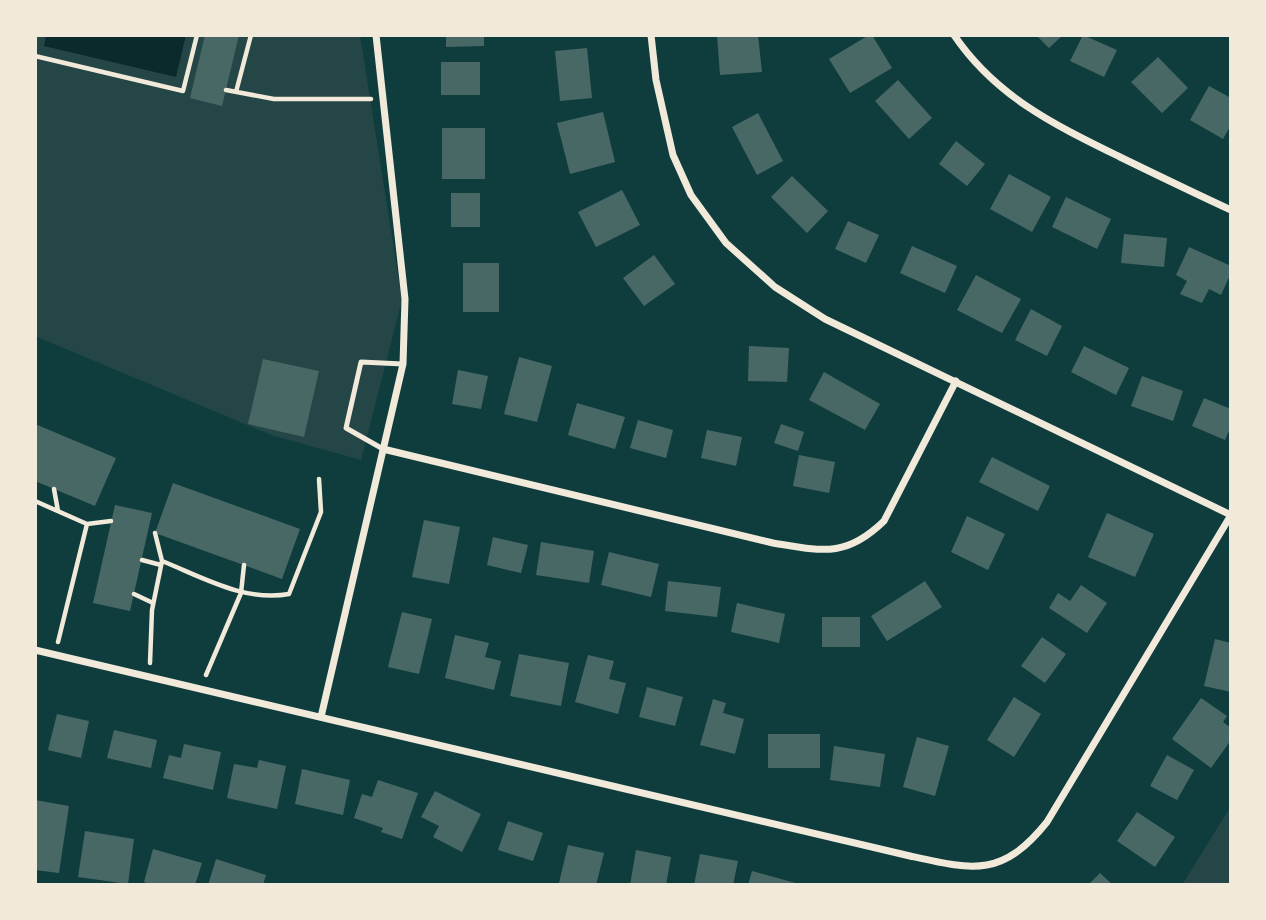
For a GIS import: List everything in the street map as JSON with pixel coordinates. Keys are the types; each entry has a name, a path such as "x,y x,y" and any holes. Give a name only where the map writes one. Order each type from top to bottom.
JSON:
{"street":[{"path":"321,717 403,364 405,299 376,35"},
{"path":"35,650 962,867 980,867 1015,855 1031,843 1047,822 1231,515 825,318 775,287 726,243 691,195 673,155 656,80 652,35"},
{"path":"954,35 977,65 1028,109 1085,140 1231,211"},
{"path":"383,449 774,543 822,551 850,545 870,535 884,521 956,381"}],"lane":[{"path":"383,449 346,428 361,362 403,364"}],"path":[{"path":"35,56 183,91 197,35"},
{"path":"236,92 251,35"},
{"path":"226,90 274,99 383,99"},
{"path":"142,560 162,563 241,593 271,597 289,594 321,512 319,479"},
{"path":"54,489 58,512"},
{"path":"35,501 87,524 111,521"},
{"path":"55,654 87,524"},
{"path":"150,677 153,603 162,563 155,533"},
{"path":"200,689 241,593 244,565"},
{"path":"134,594 153,603"}],"shaded area":[{"path":"35,35 360,35 402,300 361,460 271,435 35,336"},
{"path":"46,35 186,35 176,77 44,46"},
{"path":"1231,806 1231,885 1182,885"}],"building":[{"path":"205,35 239,35 222,106 190,98"},
{"path":"446,35 484,35 484,46 446,47"},
{"path":"717,35 758,35 762,72 720,75"},
{"path":"872,35 892,68 850,93 829,59"},
{"path":"1036,35 1063,35 1049,48"},
{"path":"1083,35 1117,50 1104,77 1070,61"},
{"path":"587,48 592,98 560,101 555,51"},
{"path":"1158,57 1188,88 1162,113 1131,82"},
{"path":"441,62 480,62 480,95 441,95"},
{"path":"898,80 932,118 909,139 875,101"},
{"path":"1209,86 1231,98 1231,125 1223,139 1190,120"},
{"path":"603,112 615,162 570,174 557,123"},
{"path":"758,113 783,161 757,175 732,127"},
{"path":"442,128 485,128 485,179 442,179"},
{"path":"956,141 985,164 967,186 939,164"},
{"path":"1009,174 1051,197 1032,232 990,209"},
{"path":"792,176 828,211 807,233 771,197"},
{"path":"622,190 640,225 596,247 578,212"},
{"path":"451,193 480,193 480,227 451,227"},
{"path":"1066,197 1111,219 1097,249 1052,227"},
{"path":"848,221 879,235 866,263 835,249"},
{"path":"1124,234 1167,238 1164,267 1121,263"},
{"path":"912,246 957,266 945,293 900,273"},
{"path":"1189,247 1231,266 1231,273 1221,295 1209,289 1202,303 1180,294 1187,281 1176,275"},
{"path":"654,255 675,284 644,306 623,278"},
{"path":"463,263 499,263 499,312 463,312"},
{"path":"976,275 1021,299 1002,333 957,310"},
{"path":"1031,309 1062,326 1047,356 1015,340"},
{"path":"749,346 789,348 787,382 748,381"},
{"path":"1084,346 1129,368 1116,395 1071,372"},
{"path":"519,357 552,366 537,422 504,414"},
{"path":"263,359 319,371 304,437 248,424"},
{"path":"458,370 488,376 481,409 452,404"},
{"path":"824,372 880,404 865,430 809,400"},
{"path":"1142,376 1183,391 1173,421 1131,406"},
{"path":"1204,398 1231,409 1231,426 1225,440 1192,426"},
{"path":"577,403 625,417 615,449 568,435"},
{"path":"638,420 673,430 666,458 630,448"},
{"path":"35,424 116,458 95,506 35,481"},
{"path":"781,424 804,432 798,451 774,443"},
{"path":"707,430 742,437 736,466 701,458"},
{"path":"799,455 835,462 829,493 793,486"},
{"path":"992,457 1050,486 1038,511 979,482"},
{"path":"173,483 300,529 282,579 155,533"},
{"path":"115,505 152,513 130,611 93,603"},
{"path":"1107,513 1154,534 1135,577 1088,557"},
{"path":"967,516 1005,534 988,570 951,552"},
{"path":"424,520 460,527 449,584 412,577"},
{"path":"493,537 528,545 521,573 487,565"},
{"path":"541,542 594,551 589,583 536,575"},
{"path":"609,552 659,564 651,597 601,585"},
{"path":"668,581 721,587 717,617 665,611"},
{"path":"925,581 942,607 887,641 871,616"},
{"path":"1081,585 1107,603 1087,633 1049,608 1058,593 1070,601"},
{"path":"737,603 785,614 779,643 731,632"},
{"path":"402,612 432,619 419,674 388,667"},
{"path":"822,617 860,617 860,647 822,647"},
{"path":"455,635 489,643 485,657 501,661 494,690 445,678"},
{"path":"1042,637 1066,654 1045,683 1021,666"},
{"path":"1215,639 1231,643 1231,692 1204,686"},
{"path":"519,654 569,663 561,706 510,696"},
{"path":"588,655 614,661 609,679 626,683 618,714 575,702"},
{"path":"647,687 683,697 675,726 639,717"},
{"path":"1014,697 1041,714 1014,757 987,740"},
{"path":"1201,698 1227,716 1223,722 1231,728 1231,740 1211,768 1172,739"},
{"path":"713,699 726,703 723,713 744,719 735,754 700,745"},
{"path":"57,714 89,721 81,758 48,750"},
{"path":"114,730 157,740 151,768 107,758"},
{"path":"768,734 820,734 820,768 768,768"},
{"path":"917,737 949,746 935,796 903,787"},
{"path":"184,744 221,752 213,790 163,778 169,755 181,758"},
{"path":"834,746 885,754 880,787 830,780"},
{"path":"1167,755 1194,770 1177,800 1150,786"},
{"path":"259,760 286,766 277,809 227,798 234,764 257,768"},
{"path":"302,769 350,780 343,815 295,804"},
{"path":"378,780 418,793 402,839 381,832 383,828 354,818 362,794 372,797"},
{"path":"435,791 481,814 462,852 433,837 439,826 421,817"},
{"path":"35,800 69,806 59,873 35,870"},
{"path":"1137,812 1175,837 1155,867 1117,841"},
{"path":"508,821 543,833 533,861 498,850"},
{"path":"85,831 134,839 128,884 78,877"},
{"path":"568,845 604,853 596,885 559,883"},
{"path":"153,849 202,863 195,885 154,885 144,882"},
{"path":"636,850 671,857 666,885 630,885"},
{"path":"700,854 738,861 733,885 694,885"},
{"path":"216,859 266,875 263,885 208,885"},
{"path":"752,871 799,884 799,885 748,885"},
{"path":"1100,873 1113,885 1088,885"}]}
